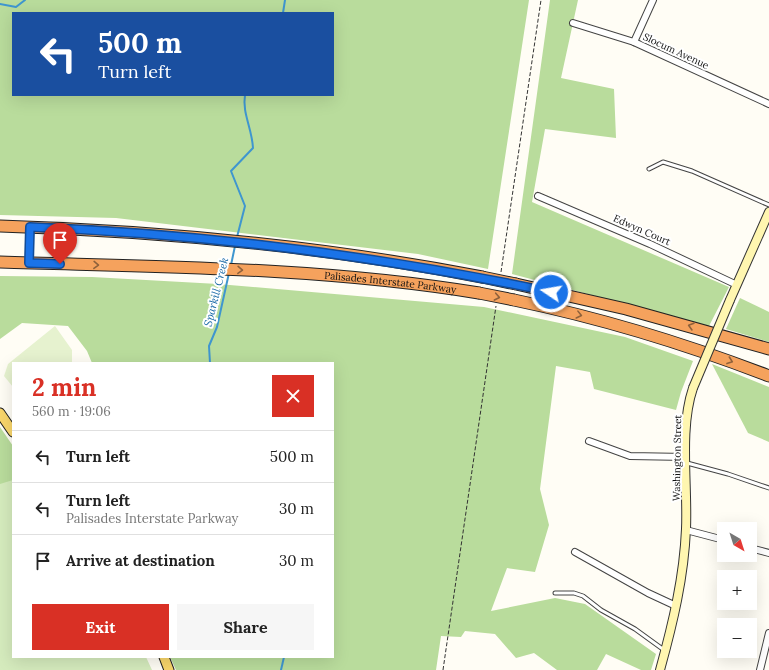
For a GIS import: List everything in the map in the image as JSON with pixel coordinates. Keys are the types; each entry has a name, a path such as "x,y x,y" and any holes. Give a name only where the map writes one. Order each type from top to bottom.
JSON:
{"highway":[{"name":"Palisades Interstate Parkway","path":"0,226 147,234 254,244 393,262 482,277 626,309 769,349"},
{"name":"Palisades Interstate Parkway","path":"0,262 321,274 396,281 479,293 594,318 655,336 769,376"}],"main road":[{"name":"Washington Street","path":"660,670 676,606 684,560 686,530 687,412 693,388 769,212"},
{"path":"0,413 12,431"},
{"path":"164,658 169,670"}],"street":[{"path":"634,42 653,0"},
{"name":"Slocum Avenue","path":"573,23 634,42 769,104"},
{"name":"Edwyn Court","path":"538,196 650,244 737,285"},
{"path":"589,441 630,456 686,460"},
{"path":"686,530 717,538"},
{"path":"757,550 769,553"},
{"path":"575,552 648,593 676,606"},
{"path":"760,670 769,633"}],"lane":[{"path":"649,169 663,162 692,171 769,205"},
{"path":"29,263 30,227"},
{"path":"686,460 769,488"},
{"path":"555,593 574,593 583,596 601,610 635,629 665,651"}],"path":[{"path":"501,273 541,0"},
{"path":"443,670 496,305"}],"green space":[{"path":"0,0 529,0 488,269 418,254 116,218 0,215"},
{"path":"550,0 578,0 561,78 614,89 616,138 545,129 532,202 729,287 709,326 512,274"},
{"path":"0,276 92,277 218,284 484,307 625,337 693,361 676,410 594,389 590,372 556,366 540,489 549,525 535,572 507,568 491,611 555,598 585,604 656,654 651,670 641,670 606,654 597,670 557,670 534,653 516,658 495,634 465,631 461,637 441,636 436,670 176,670 170,658 334,658 334,362 92,362 87,351 68,326 22,323 0,339"},
{"path":"740,298 769,312 769,342 726,329"},
{"path":"55,326 72,350 72,362 12,362 12,386 4,376 8,364"},
{"path":"712,364 769,387 769,442 748,433"},
{"path":"0,427 12,445 12,480 0,484"},
{"path":"0,467 12,470 12,658 146,658 152,670 0,670"}],"waterway":[{"path":"0,4 16,7 25,0"},
{"name":"Sparkill Creek","path":"283,12 285,0"},
{"name":"Sparkill Creek","path":"237,237 245,206 231,171 253,148 244,102 245,96"},
{"name":"Sparkill Creek","path":"231,265 235,246"},
{"name":"Sparkill Creek","path":"210,362 209,346 217,327 229,273"},
{"name":"Sparkill Creek","path":"281,670 284,658"}],"route":[{"path":"60,264 29,263 30,227 166,235 305,250 456,272 551,292"}]}
